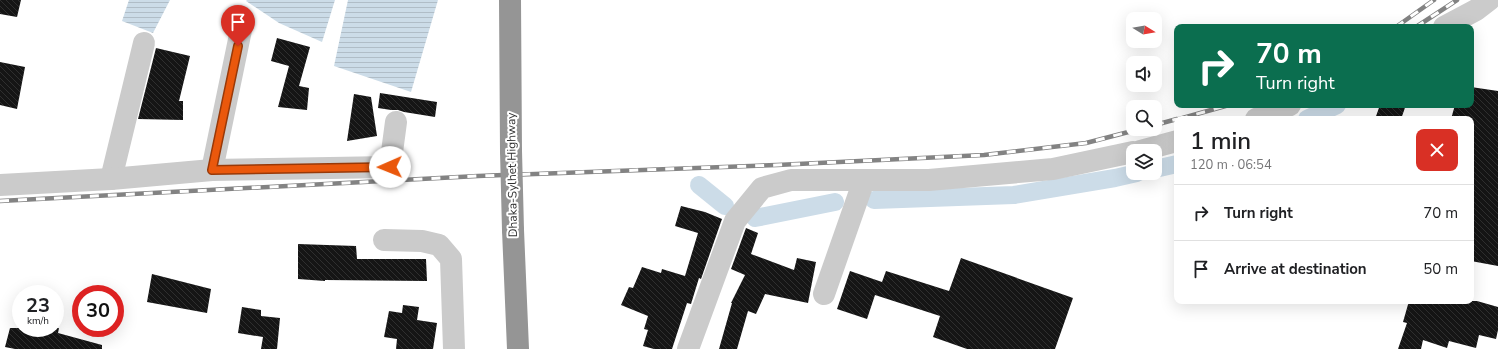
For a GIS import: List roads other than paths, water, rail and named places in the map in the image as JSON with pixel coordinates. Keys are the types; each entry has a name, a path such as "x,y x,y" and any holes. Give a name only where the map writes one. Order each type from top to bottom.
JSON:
{"highway":[{"name":"Dhaka-Sylhet Highway","path":"510,0 511,151 518,349"}],"street":[{"path":"1450,24 1476,10 1489,0"},
{"path":"212,170 241,30"},
{"path":"111,179 144,43"},
{"path":"1263,116 1283,108"},
{"path":"0,185 111,179 212,170 390,167 396,122"},
{"path":"1162,145 1174,142"},
{"path":"688,349 735,221 762,188 791,180 929,180 1053,169 1126,153"},
{"path":"824,294 864,180"},
{"path":"384,240 422,241 439,245 451,259 454,349"}],"water":[{"path":"129,0 170,0 153,33 122,21"},
{"path":"335,0 322,42 279,23 246,1"},
{"path":"348,0 438,0 411,92 334,66"}],"waterway":[{"path":"1313,116 1331,108"},
{"path":"1162,167 1174,165"},
{"path":"874,200 1014,195 1126,176"},
{"path":"699,185 725,206"},
{"path":"755,218 835,202"}],"railway":[{"path":"1400,24 1434,0"},
{"path":"1421,24 1457,0"},
{"path":"1190,116 1218,108"},
{"path":"1162,123 1174,120"},
{"path":"0,201 478,176 777,165 984,155 1086,143 1126,133"}]}
